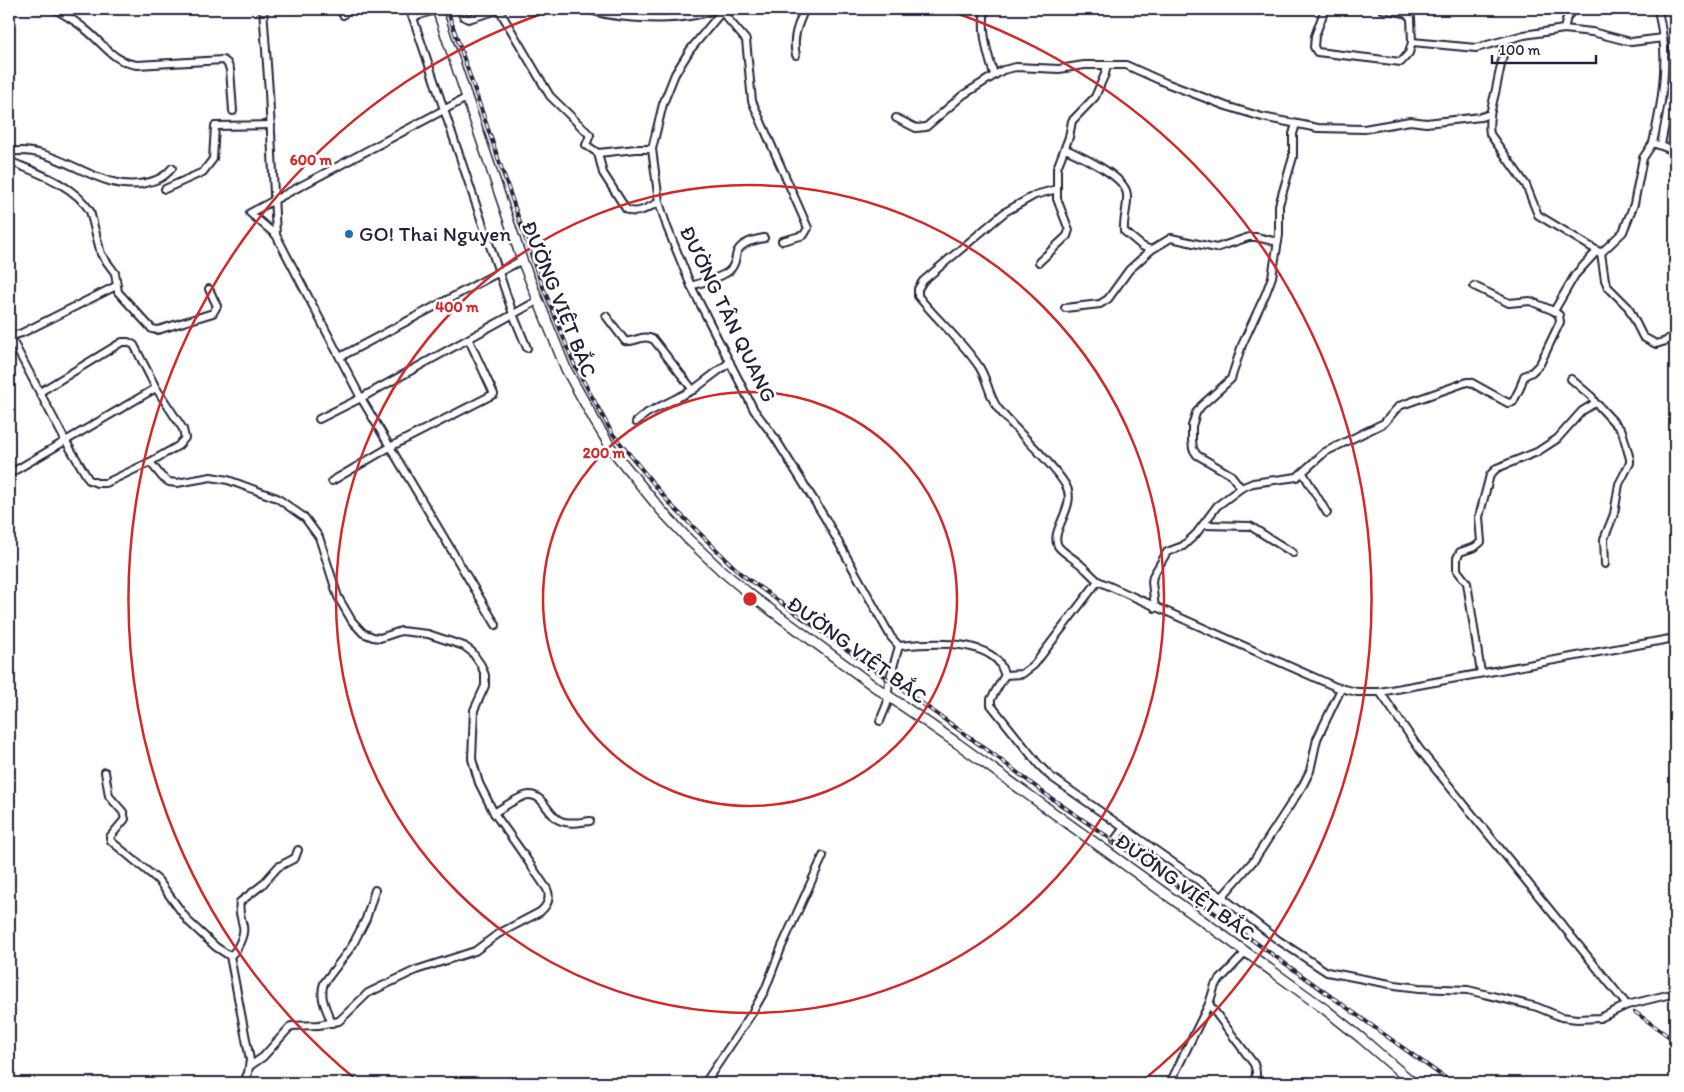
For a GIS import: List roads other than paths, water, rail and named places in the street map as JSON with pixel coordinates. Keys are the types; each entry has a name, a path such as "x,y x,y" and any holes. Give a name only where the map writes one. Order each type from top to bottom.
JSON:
{"main road":[{"path":"412,12 435,9"},
{"name":"ĐƯỜNG VIỆT BẮC","path":"435,9 468,97 522,260 554,343 596,424 613,451 660,509 688,539 752,596 1326,1010 1414,1083"}],"street":[{"path":"55,9 86,29 115,57 129,64 223,60 230,69 232,111"},
{"path":"263,9 276,236"},
{"path":"460,9 463,16 468,19 495,11 501,13 550,96 590,134 586,145 598,153 604,173 626,209 631,213 636,212 659,202"},
{"path":"588,9 622,16 670,18 694,16 721,10 742,34 746,40 752,101 808,228 804,234 782,241"},
{"path":"796,55 794,37 805,9"},
{"path":"985,9 983,21 994,74"},
{"path":"1325,9 1315,36 1314,47 1317,52 1401,62 1409,53 1412,42 1411,18 1405,12 1382,9"},
{"path":"1564,29 1566,18 1574,9"},
{"path":"1554,311 1575,275 1623,232 1634,204 1643,158 1653,143 1662,101 1663,42 1658,9"},
{"path":"1661,145 1669,102 1674,45 1666,9"},
{"name":"ĐƯỜNG TÂN QUANG","path":"721,10 690,50 675,74 663,104 652,149 659,202 691,286 754,410 772,432 810,494 891,637 899,646"},
{"path":"412,12 513,314 528,348"},
{"path":"1412,42 1476,48 1524,35 1564,29 1592,32 1631,42 1663,42 1674,45"},
{"path":"1506,41 1490,114 1490,134 1526,185 1538,214 1599,252 1608,287 1628,306 1644,338 1656,344 1666,340 1675,333"},
{"path":"896,118 916,128 926,127 963,95 994,74 1016,67 1059,69 1079,65 1131,67 1166,83 1262,118 1318,128 1360,130 1410,121 1426,123 1481,117 1490,114"},
{"path":"1039,262 1067,236 1069,230 1058,203 1057,168 1066,149 1072,121 1095,97 1107,65"},
{"path":"468,97 250,213 276,236 361,398 496,625"},
{"path":"1662,101 1669,102"},
{"path":"1241,488 1231,475 1197,455 1193,449 1192,426 1196,413 1201,406 1231,379 1242,345 1272,277 1278,242 1279,205 1294,156 1293,134 1296,124"},
{"path":"166,188 203,172 213,159 215,126 271,125"},
{"path":"1653,143 1675,151"},
{"path":"598,153 652,149"},
{"path":"1066,149 1100,167 1125,186 1128,204 1124,231 1142,246 1151,250"},
{"path":"9,152 18,151 42,154 113,183 127,186 162,178 172,168"},
{"path":"9,161 62,185 88,206 101,254 115,273 116,286 120,296 154,330 213,313 217,306 210,289"},
{"path":"1057,189 1036,195 1005,212 922,280 918,288 918,296 980,366 987,388 996,405 1040,452 1066,485 1070,493 1069,501 1057,536 1057,543 1059,547 1098,581 1155,608 1342,689 1357,692 1380,692 1675,638"},
{"path":"1065,308 1100,304 1108,299 1129,270 1151,250 1171,238 1216,248 1249,237 1278,242"},
{"path":"691,286 729,272 736,263 737,253 741,246 750,241 764,238"},
{"path":"340,357 522,260"},
{"path":"40,392 125,341 134,345 156,388 183,429 185,438 178,446 150,462 106,483 97,483 89,480 85,475 10,338 116,286"},
{"path":"1155,608 1153,576 1167,552 1183,546 1196,534 1217,506 1241,488 1252,482 1291,479 1303,474 1324,452 1384,423 1399,406 1467,382 1508,403 1513,402 1524,376 1532,372 1540,364 1560,318 1554,311 1530,301 1509,303 1474,286"},
{"path":"319,419 470,340 539,300"},
{"path":"606,316 625,341 631,342 644,337 654,340 693,390"},
{"path":"332,481 390,447 494,394 470,340"},
{"path":"636,422 646,413 693,390 730,362"},
{"path":"1571,379 1592,398 1594,403 1622,431 1630,459 1630,463 1619,484 1614,514 1604,539 1605,564"},
{"path":"9,473 156,388"},
{"path":"1481,673 1467,583 1458,574 1457,558 1460,552 1475,547 1481,542 1479,517 1490,475 1497,468 1537,452 1557,439 1582,411 1594,403"},
{"path":"150,462 162,478 169,482 177,483 211,477 228,480 277,498 305,518 319,537 338,597 352,621 363,633 380,638 406,631 428,634 464,646 472,652 483,669 485,682 474,710 472,759 479,783 494,813 520,848 547,889 549,896 544,908 540,912 498,934 476,951 416,970 368,993 339,1021 319,1026 291,1026 263,1057 250,1066"},
{"path":"1303,474 1327,513"},
{"path":"1203,525 1250,526 1293,553"},
{"path":"1005,676 1022,674 1034,665 1098,581"},
{"path":"880,721 886,704 889,681 899,646 922,643 957,644 975,648 1000,663 1005,676"},
{"path":"1005,676 991,702 1003,720 1050,776 1222,897 1278,940 1327,972 1395,985 1468,990 1577,1019 1600,1018 1627,1004 1675,993"},
{"path":"1222,897 1254,858 1303,785 1310,771 1317,739 1342,689"},
{"path":"1380,692 1420,750 1627,1004"},
{"path":"105,772 109,796 123,812 125,819 110,837 112,842 158,880 189,922 230,956 250,1066 243,1083"},
{"path":"494,813 525,796 532,795 540,799 558,820 575,823 590,821"},
{"path":"1114,841 1123,829"},
{"path":"230,956 235,952 243,933 244,927 239,912 240,902 262,886 278,866 295,858 298,850"},
{"path":"705,1083 765,990 823,856"},
{"path":"332,1023 322,1000 324,982 352,946 366,919 375,890"},
{"path":"1170,1083 1209,1004 1217,982 1246,952"},
{"path":"1209,1004 1254,1064 1257,1074 1252,1083"}],"railway":[{"path":"447,9 537,272 574,364 612,433 671,505 741,574 997,757 1048,796 1114,841 1452,1083"},
{"path":"1635,1012 1675,1041"}],"place":[{"name":"GO! Thai Nguyen","path":"349,234"}]}
